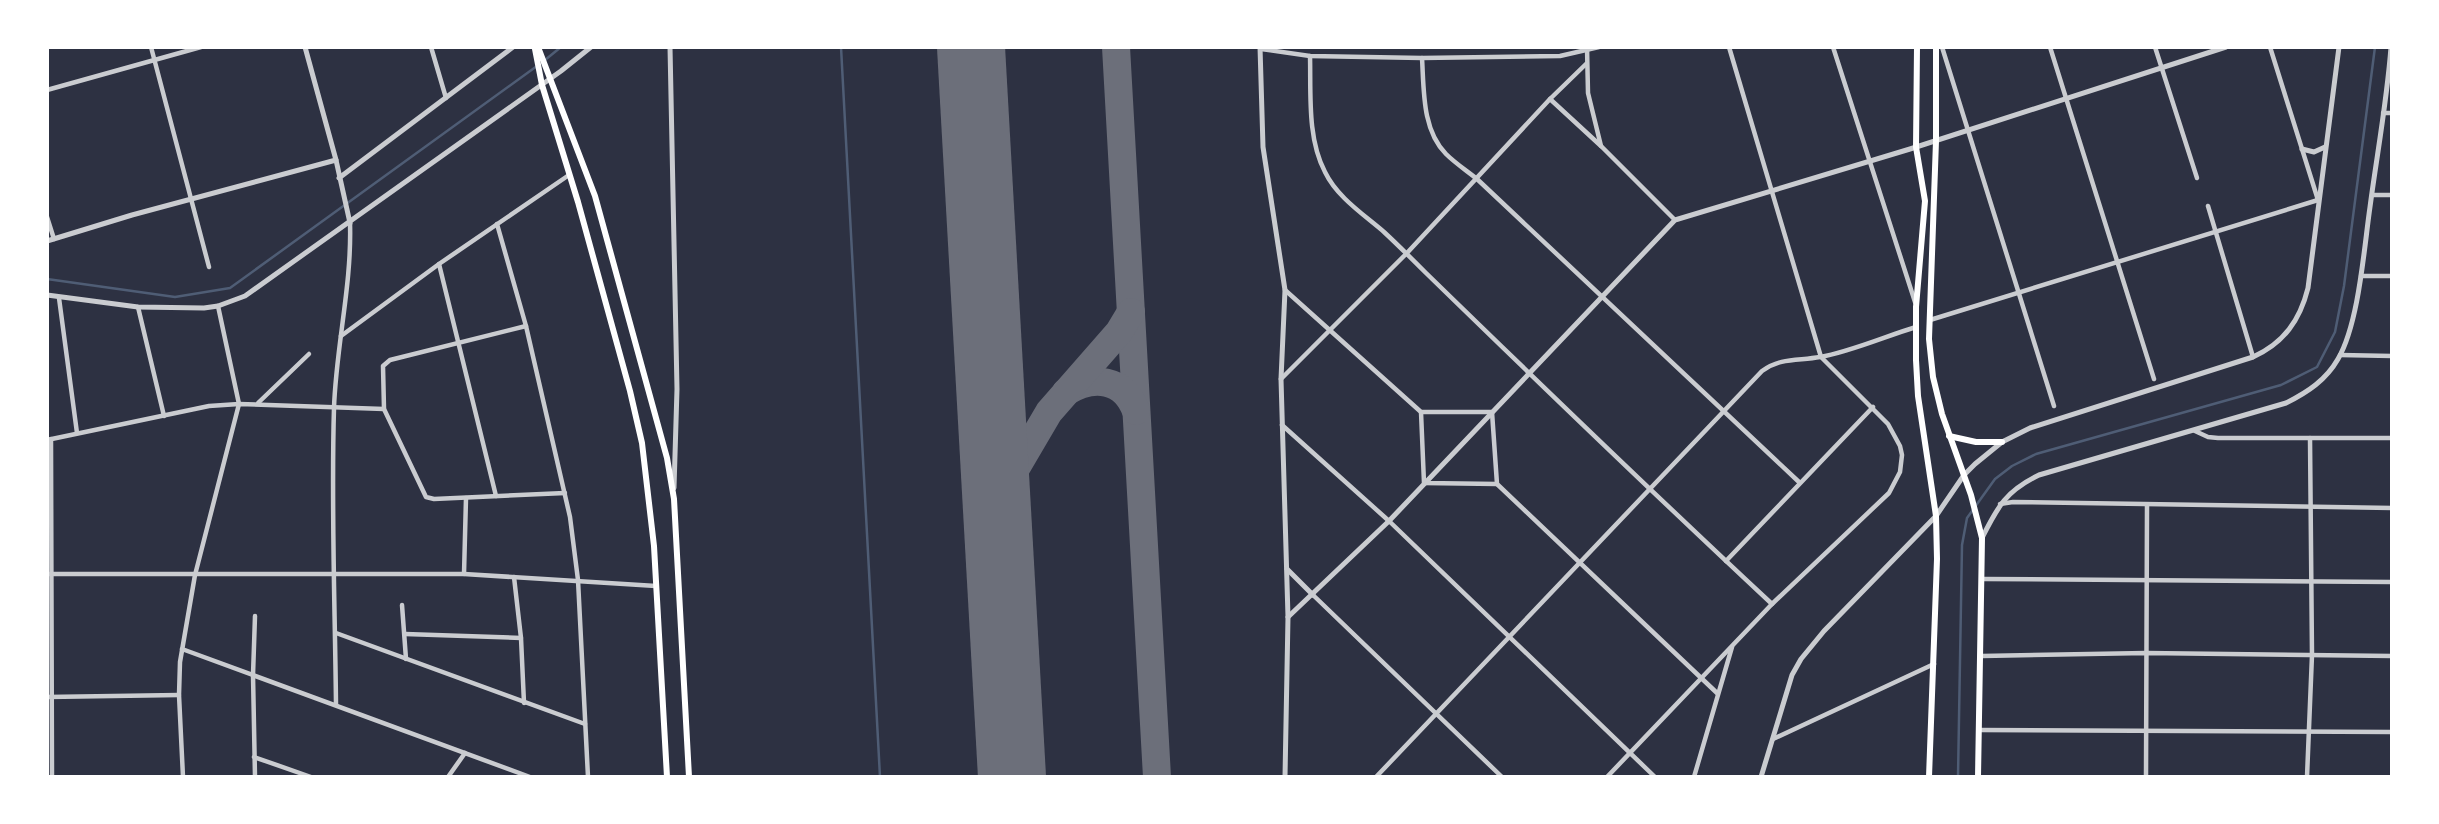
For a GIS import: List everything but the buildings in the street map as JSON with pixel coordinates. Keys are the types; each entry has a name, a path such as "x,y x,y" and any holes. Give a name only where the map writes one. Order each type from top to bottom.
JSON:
{"main road":[{"path":"1917,47 1916,147 1925,201 1916,307 1918,396 1936,516 1935,664 1929,777"},
{"path":"1936,47 1936,141 1929,320 1933,377 1982,538 1978,777"},
{"path":"538,52 543,70 542,85 640,434 648,485 656,586 667,777"},
{"path":"543,70 550,78 596,196 656,410 674,499 690,777"},
{"path":"1949,436 1976,442 2002,442"}],"street":[{"path":"151,47 209,267"},
{"path":"47,90 201,47"},
{"path":"305,47 350,223 349,270 334,408 332,574 336,634 336,705"},
{"path":"431,47 446,99"},
{"path":"339,178 513,47"},
{"path":"47,295 138,307 218,306 245,296 542,85 591,47"},
{"path":"670,47 677,389 674,499"},
{"path":"1289,47 1294,52"},
{"path":"1285,777 1288,617 1281,379 1285,290 1263,147 1261,48 1310,56 1422,58 1560,57 1599,47"},
{"path":"1607,777 1772,604 1889,493 1900,472 1902,455 1888,424 1821,357 1729,47"},
{"path":"1833,47 1916,307"},
{"path":"1942,47 2054,406"},
{"path":"2050,47 2154,379"},
{"path":"2155,47 2197,178"},
{"path":"1288,617 1389,521 1675,220 1968,131 2225,47"},
{"path":"2270,47 2318,200"},
{"path":"1761,777 1792,675 1801,659 1824,631 1936,516 1964,475 1983,456 2002,442 2030,428 2253,357 2278,343 2288,333 2304,305 2308,288 2339,47"},
{"path":"1982,538 1999,504 2011,491 2039,475 2295,398 2319,383 2331,371 2340,355 2361,276 2391,47"},
{"path":"1587,49 1590,110 1601,146"},
{"path":"1310,56 1316,146 1324,171 1347,201 1407,253 1772,604"},
{"path":"1422,58 1425,107 1431,129 1446,154 1477,179 1799,482"},
{"path":"1281,379 1332,331 1586,64"},
{"path":"1550,99 1675,220"},
{"path":"2383,113 2392,113"},
{"path":"2302,149 2314,152 2325,147"},
{"path":"47,217 51,240 336,160"},
{"path":"340,337 439,264 569,175"},
{"path":"2371,195 2392,195"},
{"path":"1929,320 2318,200"},
{"path":"2208,206 2253,357"},
{"path":"498,224 526,326 565,493 578,580 588,777"},
{"path":"439,264 496,496"},
{"path":"2361,276 2392,276"},
{"path":"1285,290 1421,412 1492,412"},
{"path":"59,298 77,433"},
{"path":"183,777 179,695 182,649 195,575 239,404 218,306"},
{"path":"138,307 164,416"},
{"path":"526,326 398,357 383,366 384,409 425,497 434,499 565,493"},
{"path":"1376,777 1723,411 1772,363 1821,357 1917,326"},
{"path":"257,404 309,354"},
{"path":"2340,355 2392,356"},
{"path":"52,777 49,439 209,406 257,404 384,409"},
{"path":"1726,561 1873,408"},
{"path":"1421,412 1424,483"},
{"path":"1492,412 1497,484 1717,693"},
{"path":"1281,424 1389,521 1655,777"},
{"path":"2195,430 2208,437 2218,438 2392,438"},
{"path":"2307,777 2312,655 2310,438"},
{"path":"1424,483 1497,484"},
{"path":"464,574 466,498"},
{"path":"1999,504 2013,502 2392,508"},
{"path":"2146,777 2147,506"},
{"path":"1287,569 1502,777"},
{"path":"50,574 464,574 656,586"},
{"path":"514,577 521,638 524,703"},
{"path":"1983,579 2392,582"},
{"path":"402,605 406,659"},
{"path":"255,616 255,777"},
{"path":"336,634 585,724"},
{"path":"404,634 521,638"},
{"path":"1694,777 1734,643"},
{"path":"182,649 530,777"},
{"path":"1982,656 2146,653 2392,656"},
{"path":"1773,739 1935,664"},
{"path":"50,697 179,695"},
{"path":"1979,730 2392,732"},
{"path":"448,777 465,753"},
{"path":"254,757 310,777"}],"waterway":[{"path":"545,60 561,47"},
{"path":"841,47 880,777"},
{"path":"1958,777 1962,545 1967,518 1995,479 2012,466 2036,454 2281,385 2317,367 2335,332 2344,286 2375,47"},
{"path":"47,279 175,297 230,288 537,66"}],"taxiway":[{"path":"1116,47 1157,777"},
{"path":"996,502 1049,412 1119,332 1131,312"},
{"path":"1066,392 1087,383 1107,383 1124,392 1136,411"}],"runway":[{"path":"971,47 1012,777"}]}
